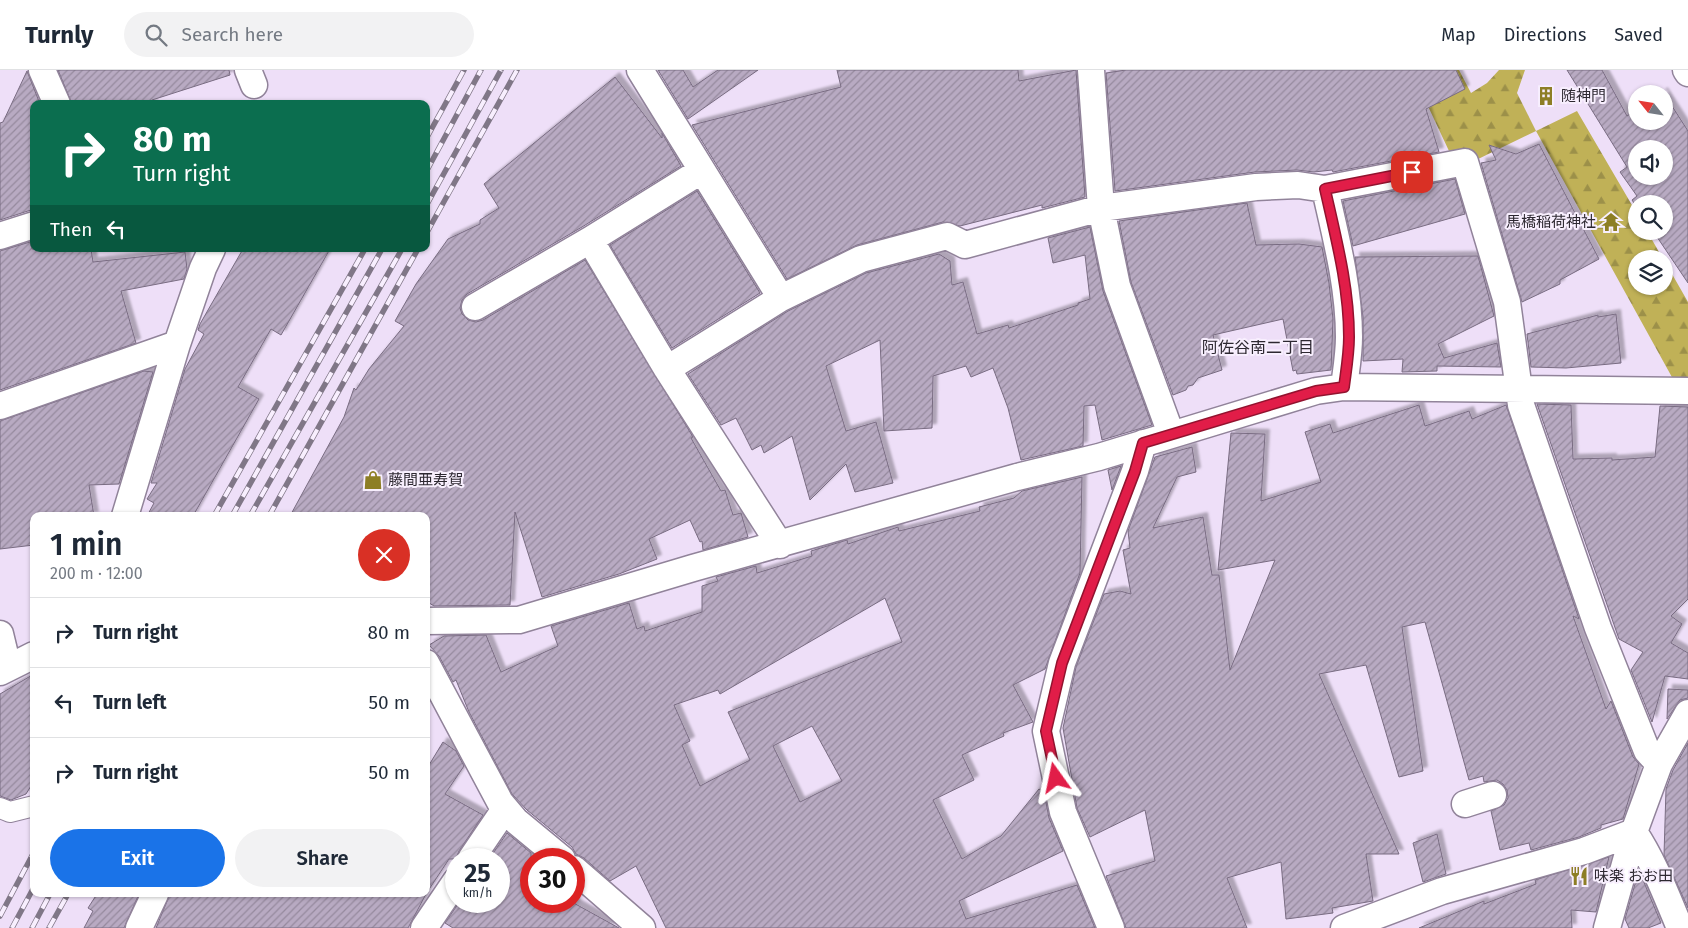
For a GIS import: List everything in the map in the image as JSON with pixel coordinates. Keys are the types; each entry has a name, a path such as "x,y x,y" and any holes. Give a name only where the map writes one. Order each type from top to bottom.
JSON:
{"street":[{"path":"42,70 55,100"},
{"path":"640,70 781,298"},
{"path":"1091,70 1101,208 1117,286 1171,434"},
{"path":"667,369 781,298 861,259 948,236 965,245 1101,208 1256,187 1298,185 1325,189 1465,162 1507,302 1521,405 1598,628 1646,751 1659,764"},
{"path":"475,307 590,240 701,171"},
{"path":"1325,189 1342,264 1348,310 1349,340 1344,387"},
{"path":"0,236 30,226"},
{"path":"590,240 667,369 780,545"},
{"path":"126,512 177,344 202,268 210,252"},
{"path":"0,406 177,344"},
{"path":"430,620 519,620 648,580 1143,443 1316,391 1344,387 1688,391"},
{"path":"1111,928 1063,812 1046,731 1062,663 1135,471 1143,443"},
{"path":"0,634 4,670 30,657"},
{"path":"430,670 505,808 516,821 549,848"},
{"path":"1607,928 1634,832 1659,764 1688,713"},
{"path":"1465,804 1493,794"},
{"path":"0,808 10,812 30,807"},
{"path":"478,848 505,808"},
{"path":"1344,928 1374,923 1442,891 1584,851 1634,832"},
{"path":"1634,832 1645,849 1680,928"},
{"path":"585,879 642,928"},
{"path":"139,928 154,897"},
{"path":"424,928 445,897"}],"green space":[{"path":"1411,70 1459,70 1471,93 1487,83 1499,70 1525,70 1517,93 1536,131 1472,162 1449,151"},
{"path":"1577,111 1628,198 1628,240 1652,240 1658,250 1628,250 1628,295 1673,295 1673,276 1688,302 1688,380 1673,379 1536,131"}],"building":[{"path":"58,70 229,70 230,75 152,100 70,100"},
{"path":"658,70 683,70 693,87 718,70 758,70 688,119"},
{"path":"837,70 1018,70 1019,81 1076,70 1085,197 1042,208 1042,205 960,226 943,222 857,245 787,279 692,125 841,87"},
{"path":"1126,70 1456,70 1465,89 1426,109 1439,152 1333,172 1332,170 1314,172 1297,170 1255,172 1115,191 1106,73"},
{"path":"1567,70 1602,70 1628,115 1628,130 1673,130 1673,108 1688,131 1688,283 1673,261 1673,250 1666,250 1659,240 1673,240 1673,195 1636,195 1629,185 1673,185 1673,140 1628,140 1628,183 1620,172 1627,167"},
{"path":"27,71 38,100 30,100 30,210 0,220 0,123 3,122"},
{"path":"615,77 662,138 662,133 681,166 582,227 467,294 462,300 460,308 462,314 468,320 476,322 483,320 585,260 693,437 691,438 721,491 725,490 733,515 741,513 748,537 703,550 702,541 700,542 690,520 649,539 657,559 619,574 542,597 515,512 510,605 434,606 430,604 430,512 292,512 344,417 354,388 356,390 369,369 404,326 395,321 416,284 448,239 480,224 480,220 499,208 484,184"},
{"path":"1539,144 1599,259 1560,280 1560,284 1522,302 1481,163 1496,160 1489,145 1516,154"},
{"path":"1455,179 1465,214 1353,246 1343,201"},
{"path":"697,191 760,293 672,348 610,245"},
{"path":"1247,203 1256,245 1299,244 1322,247 1333,319 1331,370 1297,374 1296,370 1293,371 1283,319 1213,335 1222,370 1198,378 1186,390 1173,395 1131,282 1119,221"},
{"path":"1090,227 1103,291 1152,425 1102,440 1095,405 1084,406 1083,446 1021,460 1008,408 993,368 971,377 966,366 933,376 932,428 884,431 880,340 826,366 846,431 876,422 893,483 855,492 846,464 810,500 792,436 764,453 761,445 752,450 736,418 721,425 688,374 788,311 866,273 939,254 950,261 952,285 963,282 977,334 1008,325 1009,328 1078,305 1078,303 1090,299 1085,255 1053,263 1048,238"},
{"path":"30,242 30,252 91,252 93,262 185,252 187,269 184,279 121,291 136,343 0,390 0,251"},
{"path":"241,252 328,252 281,335 271,329 238,387 259,399 195,512 149,512 154,503 147,499 157,483 151,483 185,369 204,334 198,330"},
{"path":"1478,256 1494,316 1438,344 1444,358 1497,343 1501,367 1437,366 1437,371 1402,372 1403,359 1363,361 1363,317 1355,257"},
{"path":"1616,314 1621,363 1566,368 1531,367 1527,334 1598,315 1598,317"},
{"path":"144,371 153,372 119,484 89,485 93,512 30,512 30,545 0,549 0,421"},
{"path":"1537,404 1571,405 1573,459 1612,458 1612,460 1655,457 1660,406 1688,407 1688,599 1671,616 1682,624 1671,643 1688,653 1688,679 1665,676 1652,722 1631,670 1643,652 1619,639"},
{"path":"1419,405 1425,426 1469,411 1472,419 1506,405 1579,619 1573,616 1606,709 1611,701 1633,757 1639,764 1623,819 1601,825 1601,828 1579,837 1531,850 1529,843 1500,850 1491,811 1504,805 1508,798 1507,790 1497,780 1484,782 1483,776 1469,780 1425,622 1402,627 1423,771 1399,777 1366,665 1319,674 1399,854 1366,854 1373,901 1332,908 1333,913 1286,919 1281,862 1227,878 1247,928 1126,928 1106,876 1155,861 1145,810 1090,837 1077,808 1063,728 1076,667 1104,594 1120,591 1131,594 1123,550 1130,548 1128,531 1155,457 1192,447 1196,472 1177,477 1153,528 1203,517 1212,575 1219,575 1230,670 1275,560 1218,570 1231,433 1265,434 1261,501 1321,482 1305,432 1330,424 1333,433"},
{"path":"1121,466 1112,490 1108,470"},
{"path":"1082,477 1080,573 1045,669 1013,685 1033,722 1003,733 1004,736 962,755 974,780 933,800 962,859 1001,836 1039,789 1044,792 1049,818 1063,851 959,901 966,919 1077,885 1095,928 666,928 636,866 610,881 585,859 585,848 573,848 527,810 512,794 469,712 456,680 453,682 439,656 430,646 444,636 486,635 501,672 558,646 551,626 629,603 637,629 644,626 645,631 702,612 702,586 718,581 716,577 756,566 757,573 812,556 811,551 847,540 848,544 898,527 899,531 980,511 979,507 1014,498 1022,491","holes":["885,598 902,642 728,712 750,760 700,786 682,745 690,741 674,705 718,690 720,694","812,726 842,781 800,802 773,746"]},
{"path":"30,676 30,788 26,794 11,800 0,796 0,694"},
{"path":"1668,689 1688,690 1688,698 1680,700 1667,719"},
{"path":"443,742 456,751 464,766 445,794 483,815 461,848 445,848 445,865 430,888 430,763"},
{"path":"1688,743 1688,908 1664,855 1666,789 1673,770"},
{"path":"507,833 525,848 520,848 520,913 585,913 585,909 619,928 453,928 445,923 452,913 510,913 510,848 497,848"},
{"path":"1437,834 1446,874 1423,882 1413,843"},
{"path":"1609,857 1596,912 1571,910 1572,928 1419,928 1484,901 1484,904 1536,884 1535,880"},
{"path":"1643,880 1661,923 1648,928 1629,928 1625,919 1635,884"},
{"path":"95,897 138,897 124,928 84,928 93,911 88,908"},
{"path":"169,897 424,897 408,928 156,928"}],"railway":[{"path":"430,132 464,70"},
{"path":"430,165 481,70"},
{"path":"430,199 501,70"},
{"path":"430,227 517,70"},
{"path":"216,512 363,252"},
{"path":"234,512 380,252"},
{"path":"252,512 400,252"},
{"path":"271,512 416,252"},
{"path":"0,916 30,860"},
{"path":"12,928 30,894"},
{"path":"32,928 48,897"},
{"path":"49,928 66,897"}],"place":[{"name":"随神門","path":"1546,96"},
{"name":"馬橋稲荷神社","path":"1611,222"},
{"name":"藤間亜寿賀","path":"373,480"},
{"name":"味楽 おお田","path":"1579,876"}],"district":[{"name":"阿佐谷南二丁目","path":"1258,347"}],"route":[{"path":"1056,778 1046,731 1062,663 1135,471 1143,443 1316,391 1344,387 1349,340 1348,310 1342,264 1325,189 1412,172"}]}
